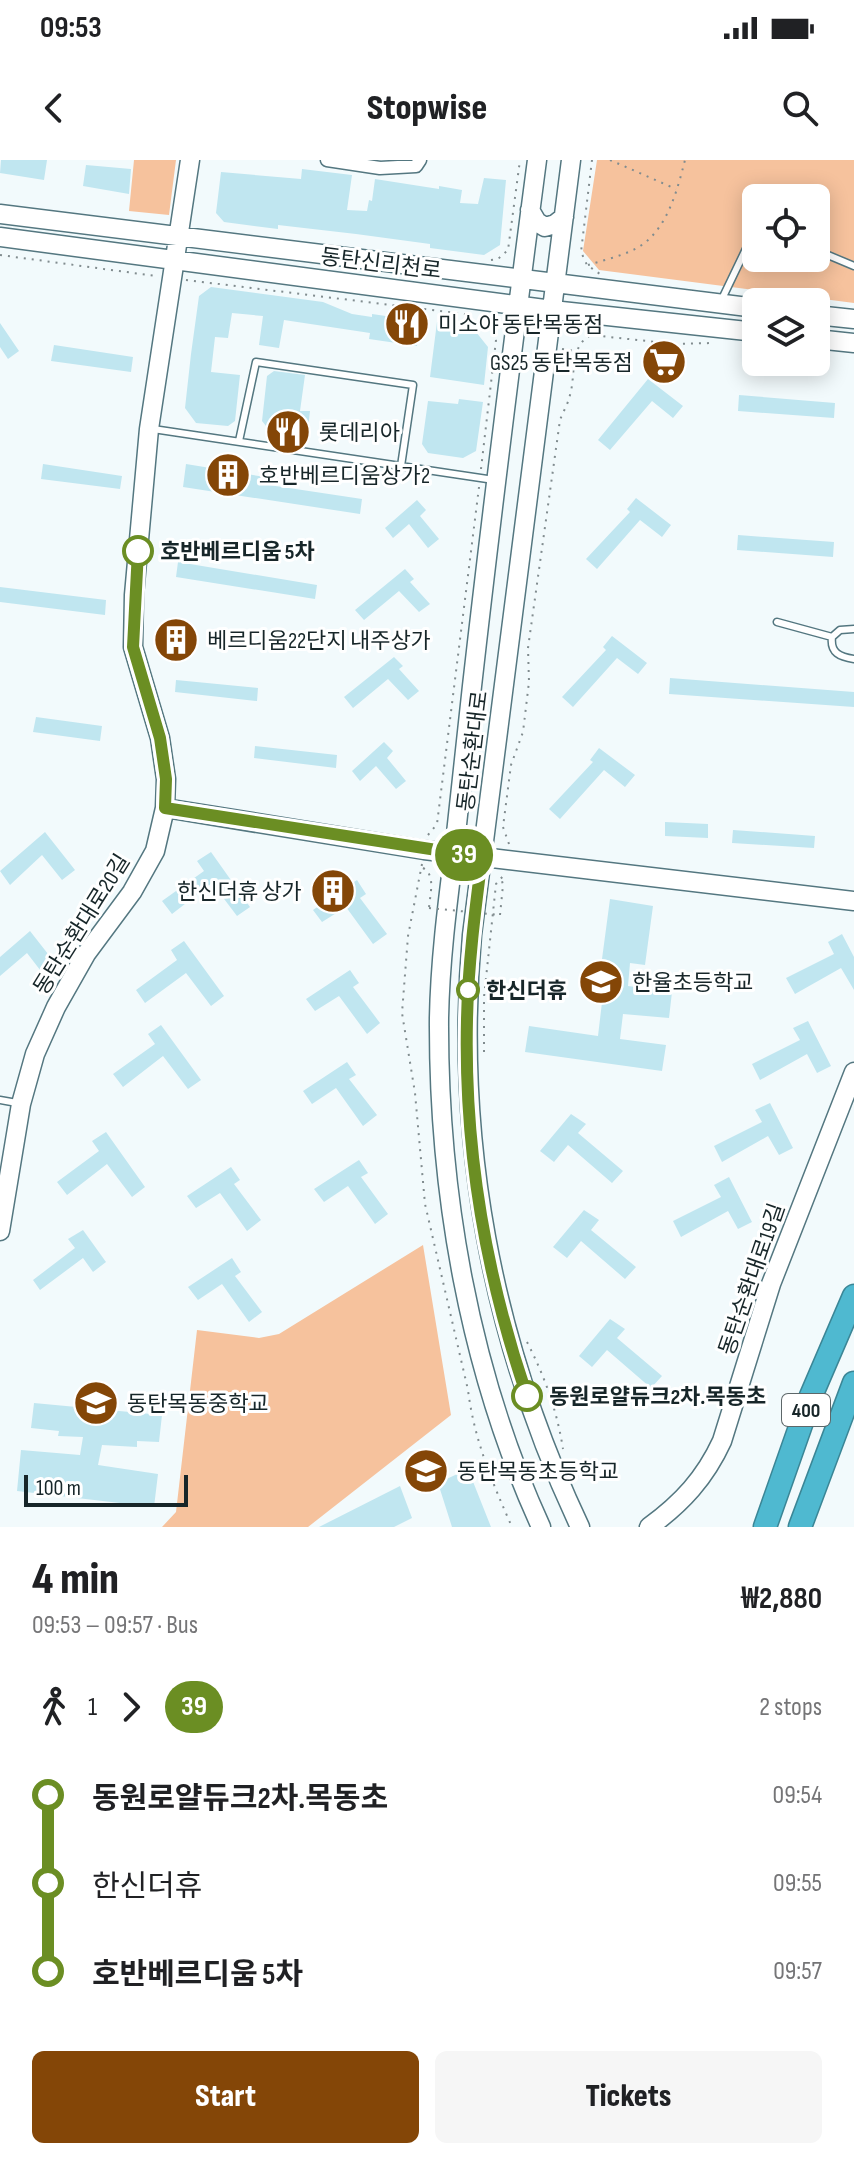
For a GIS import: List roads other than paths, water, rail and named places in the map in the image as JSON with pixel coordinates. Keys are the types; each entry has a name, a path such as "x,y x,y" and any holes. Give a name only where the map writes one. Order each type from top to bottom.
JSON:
{"highway":[{"name":"400","path":"765,1527 811,1396 854,1296"},
{"name":"400","path":"800,1527 854,1383"}],"main road":[{"name":"동탄순환대로20길","path":"0,1231 21,1104 35,1054 56,1007 86,954 132,892 155,851 165,808 166,779 160,738 133,647 134,595 149,429 190,160"},
{"name":"동탄순환대로","path":"537,160 510,371 488,479 439,1016 441,1102 459,1255 492,1398 506,1443 541,1527"},
{"name":"동탄순환대로","path":"571,160 472,935 467,1017 468,1088 478,1192 492,1271 515,1361 542,1437 580,1527"},
{"path":"530,210 537,222 545,227 564,217"},
{"name":"동탄신리천로","path":"0,214 742,306"},
{"name":"동탄신리천로","path":"0,237 173,269 444,295 742,330"},
{"path":"444,295 456,291 459,284 455,276 447,271"},
{"path":"635,319 627,312 625,305 638,294"},
{"path":"830,316 854,319"},
{"path":"830,340 854,343"},
{"path":"510,371 519,360 529,359 537,363 543,379"},
{"path":"165,808 454,854 854,901"},
{"name":"동탄순환대로19길","path":"649,1527 691,1491 713,1461 771,1284 854,1072"}],"street":[{"path":"327,160 380,168 416,166 420,160"}],"lane":[{"path":"830,256 854,266"},
{"path":"719,304 742,257"},
{"path":"239,441 256,362 413,385 401,466"},
{"path":"149,429 488,479"},
{"path":"777,622 832,637"},
{"path":"832,637 840,630 854,629"},
{"path":"832,637 833,650 840,657 854,659"},
{"path":"0,1100 21,1104"}],"place":[{"name":"미소야 동탄목동점","path":"407,324"},
{"name":"GS25 동탄목동점","path":"664,362"},
{"name":"롯데리아","path":"288,432"},
{"name":"호반베르디움상가2","path":"228,475"},
{"name":"호반베르디움 5차","path":"138,551"},
{"name":"베르디움22단지 내주상가","path":"176,640"},
{"name":"한신더휴 상가","path":"333,891"},
{"name":"한율초등학교","path":"601,982"},
{"name":"한신더휴","path":"468,990"},
{"name":"동원로얄듀크2차.목동초","path":"527,1396"},
{"name":"동탄목동중학교","path":"96,1403"},
{"name":"동탄목동초등학교","path":"426,1471"}]}
